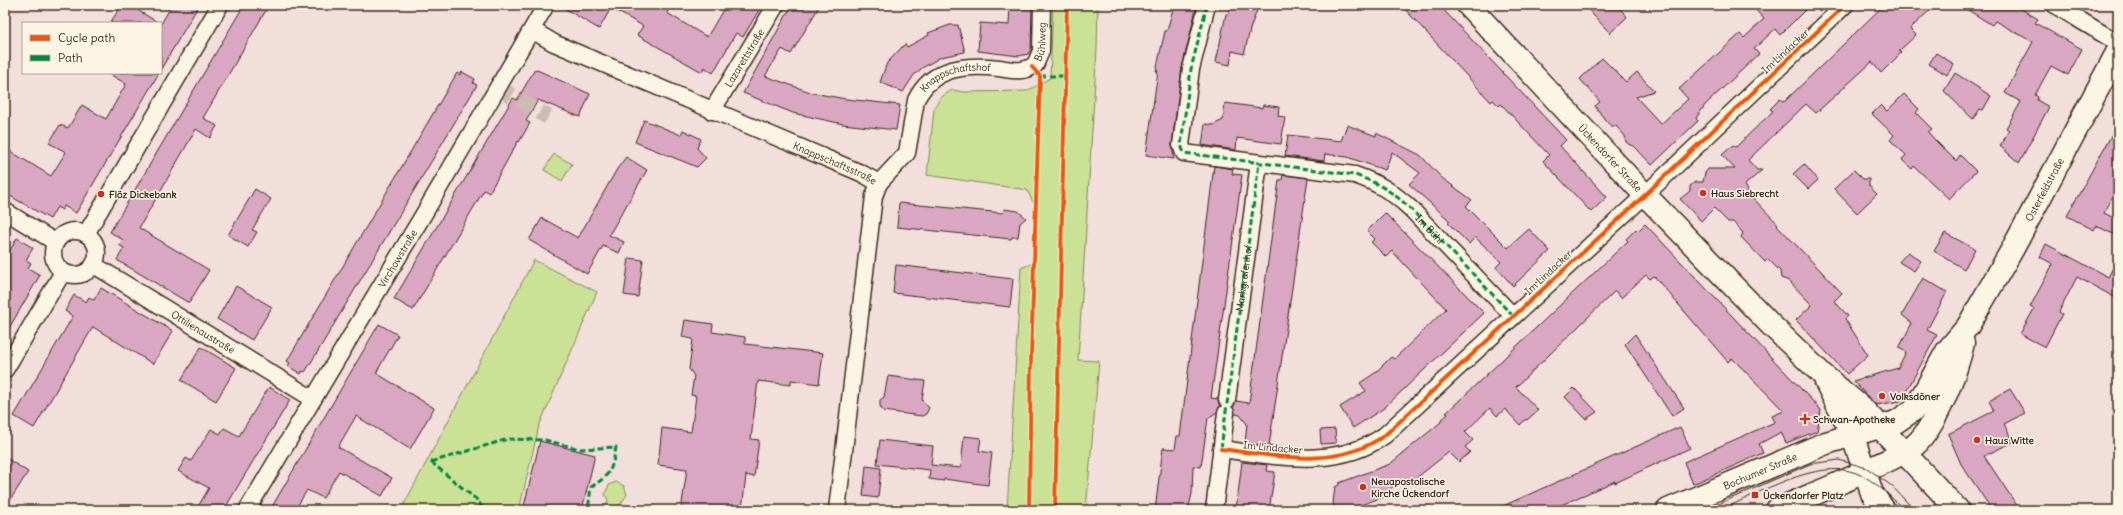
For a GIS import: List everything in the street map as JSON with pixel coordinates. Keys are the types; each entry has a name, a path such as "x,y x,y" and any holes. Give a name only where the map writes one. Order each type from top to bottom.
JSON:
{"main road":[{"name":"Ückendorfer Straße","path":"1468,5 1645,195 1771,325 1824,376 1863,409 1904,452"},
{"name":"Osterfeldstraße","path":"1881,427 1908,416 1915,409 1947,350 1968,326 2012,250 2118,51"},
{"name":"Osterfeldstraße","path":"1904,452 1916,444 1927,430 1945,396 1961,352 1968,326"},
{"name":"Ückendorfer Straße","path":"1824,376 1852,434 1864,472"},
{"name":"Bochumer Straße","path":"1668,510 1826,443 1852,434 1881,427"},
{"path":"1777,510 1864,472 1904,452 1958,510"},
{"path":"1864,472 1872,493 1884,510"}],"street":[{"path":"86,234 220,5"},
{"name":"Virchowstraße","path":"247,510 546,5"},
{"name":"Lazarettstraße","path":"712,111 776,5"},
{"name":"Bühlweg","path":"1023,71 1035,65 1041,51 1042,5"},
{"path":"1207,5 1191,69 1182,149 1188,154 1259,163"},
{"name":"Im Lindacker","path":"1222,450 1292,458 1334,456 1360,449 1385,435 1645,195 1845,5"},
{"path":"2055,5 2118,43"},
{"name":"Knappschaftsstraße","path":"532,30 554,42 647,81 712,111 840,164 879,183 874,196 837,510"},
{"name":"Knappschaftshof","path":"879,183 907,152 916,100 920,93 936,76 952,69 974,65 1023,71"},
{"name":"Im Bühl","path":"1259,163 1355,175 1368,179 1395,193 1513,316"},
{"name":"Markgrafenhof","path":"1214,510 1259,163"},
{"path":"5,212 56,242"},
{"path":"72,231 86,234 95,244 97,258 94,265 89,270 76,276 63,272 58,268 53,256 56,242 60,237 72,231"},
{"name":"Ottilienaustraße","path":"94,265 313,399"},
{"path":"5,370 63,272"}],"green space":[{"path":"1053,5 1098,5 1097,48 1078,360 1099,361 1086,510 1007,510 1021,268 1036,262 1035,206 1027,190 927,175 934,110 940,98 952,90 963,92 1027,91 1050,78"},
{"path":"554,154 572,164 562,181 544,170"},
{"path":"534,260 597,292 539,426 519,510 401,510"},
{"path":"616,482 624,486 627,495 618,507 620,510 605,510 608,500 605,494 609,485"}],"building":[{"path":"122,5 129,5 157,22 111,22"},
{"path":"172,5 199,5 162,67 162,22"},
{"path":"244,5 269,5 203,118 217,126 210,138 196,129 139,228 209,270 189,303 117,260 124,248 119,245 123,240 110,232"},
{"path":"559,5 671,5 667,13 707,37 726,5 762,5 743,37 736,33 713,73 704,67 702,72 637,35 643,26 611,8 599,29"},
{"path":"792,5 820,5 791,54 782,49 765,76 813,93 846,99 900,105 896,130 843,124 793,113 743,93"},
{"path":"1010,5 1032,5 1031,49 1028,54 1019,56 978,51 980,23 1009,25"},
{"path":"1174,5 1197,5 1182,68 1172,144 1174,159 1146,155 1158,71 1156,71 1165,31 1167,31"},
{"path":"1231,5 1259,5 1251,26 1244,54 1232,51 1230,65 1216,62 1226,14 1228,14"},
{"path":"1401,5 1439,5 1566,140 1560,146 1607,197 1591,212 1543,161 1549,155 1501,104 1499,106 1493,100 1491,102"},
{"path":"1584,5 1617,5 1627,17 1610,33"},
{"path":"1751,5 1810,5 1780,35 1775,29 1754,49 1759,54 1705,105 1696,118 1698,121 1652,165 1634,146 1626,142 1625,136 1616,126 1611,126 1606,121 1595,106 1600,102 1580,79 1602,58 1626,82 1637,72 1654,91 1636,97 1661,124 1688,99 1679,89 1740,34 1744,38 1764,19"},
{"path":"1884,5 1935,5 1910,29 1916,35 1899,51 1901,53 1881,73 1872,62 1816,113 1806,104 1748,160 1757,170 1762,170 1745,185 1750,195 1842,293 1834,301 1848,316 1845,319 1868,355 1847,374 1796,320 1812,305 1789,281 1781,278 1780,271 1768,259 1765,262 1741,237 1743,233 1733,222 1728,222 1714,208 1701,221 1680,199 1690,191 1690,186 1695,182 1703,182 1705,173 1708,169 1735,169 1722,155 1733,145 1736,147 1773,111 1770,109 1780,99 1784,102"},
{"path":"1960,5 2015,5 2038,19 2035,23 2082,49 2068,75 2051,66 2035,95 2038,97 2037,100 2049,107 2019,163 2000,146 2009,130 2006,128 2021,102 2005,93 2033,42 1995,21 1992,25"},
{"path":"950,25 958,25 965,52 941,57 922,68 914,75 903,92 880,82 887,63 905,44 907,47 929,35 928,33"},
{"path":"1936,53 1954,64 1947,75 1929,64"},
{"path":"535,69 590,94 580,117 538,100 526,121 530,123 519,142 518,141 489,193 484,190 413,310 394,299 513,98 517,100"},
{"path":"462,72 475,79 473,83 477,85 315,356 305,372 302,371 301,374 288,366 290,363 287,361 457,73 460,75"},
{"path":"1955,73 1991,96 1983,110 1980,109 1973,119 1944,91"},
{"path":"110,74 158,74 76,213 64,206 62,210 57,207 50,219 5,193 5,148 51,176 66,152 49,143 60,125 68,128 82,105 106,119 126,84"},
{"path":"1904,94 1919,109 1916,113 1932,129 1928,132 1934,139 1956,161 1960,155 1976,171 1949,199 1914,166 1912,169 1902,160 1906,155 1890,140 1894,135 1872,114 1881,105 1887,111"},
{"path":"1225,103 1262,108 1263,105 1279,107 1278,116 1285,117 1281,144 1237,138 1236,150 1202,145 1205,124 1213,125 1223,120"},
{"path":"644,120 681,135 683,130 701,139 697,148 706,158 697,167 635,142"},
{"path":"2118,123 2118,186 2104,213 2118,220 2118,236 2096,226 2094,230 2067,216"},
{"path":"1347,125 1376,136 1376,133 1420,155 1442,178 1472,200 1466,206 1508,248 1529,229 1550,251 1513,286 1496,267 1501,262 1475,237 1469,244 1448,223 1450,221 1409,184 1420,173 1392,152 1385,170 1347,157 1325,154 1324,161 1285,156 1288,135 1341,141"},
{"path":"626,157 647,170 609,235 624,242 619,253 603,246 587,274 529,240 542,218 578,238 617,169"},
{"path":"1804,164 1818,180 1808,189 1793,174"},
{"path":"1214,166 1233,169 1232,174 1242,175 1211,398 1218,399 1220,406 1217,412 1208,418 1201,467 1193,466 1192,494 1188,510 1155,510 1163,448 1175,449 1177,436 1180,436"},
{"path":"1854,170 1863,179 1869,179 1869,186 1877,194 1857,213 1834,189"},
{"path":"1283,175 1308,178 1269,446 1245,443 1247,424 1240,415 1235,414 1233,407 1236,401 1249,403 1279,180 1282,180"},
{"path":"255,189 271,199 252,230 257,232 248,247 228,235"},
{"path":"899,203 1003,213 1004,209 1018,211 1026,218 1020,223 1018,237 1012,237 1011,239 897,227"},
{"path":"1385,213 1484,313 1384,408 1353,428 1340,407 1366,391 1360,383 1375,373 1391,357 1394,359 1446,309 1392,251 1386,257 1371,242 1375,239 1367,231"},
{"path":"1645,224 1821,410 1817,431 1786,443 1781,432 1759,444 1763,453 1693,484 1684,462 1775,422 1772,416 1784,411 1732,358 1728,362 1654,276 1650,279 1646,275 1621,298 1615,291 1516,387 1538,410 1527,420 1526,419 1520,425 1505,409 1497,416 1490,408 1465,432 1473,440 1465,447 1470,452 1459,462 1449,452 1415,479 1413,477 1400,481 1390,489 1392,494 1346,510 1336,510 1333,503 1335,487 1339,485 1339,483 1390,464 1441,422 1440,421 1448,414 1446,413 1628,241 1626,239 1636,229 1638,231"},
{"path":"1945,233 1975,249 1964,269 1934,251"},
{"path":"17,238 33,248 26,260 31,263 28,268 40,275 5,335 5,259"},
{"path":"2046,244 2108,277 2118,259 2118,299 2077,277 2059,312 2062,314 2045,347 2020,334 2034,309 2030,307 2053,264 2040,257"},
{"path":"1908,252 1921,261 1914,271 1899,262"},
{"path":"629,258 643,260 638,297 624,295"},
{"path":"896,265 1013,279 1010,307 893,293"},
{"path":"1923,278 1947,292 1927,330 1937,335 1901,401 1876,405 1853,381 1898,368 1906,352 1899,348 1912,323 1902,315"},
{"path":"236,286 272,307 252,340 217,319"},
{"path":"101,288 173,331 153,364 93,327 34,428 14,416 73,316 65,311 74,295 86,302 89,297 94,300"},
{"path":"685,320 713,324 712,332 745,337 745,344 823,353 819,384 791,380 791,385 758,381 751,439 759,440 754,477 746,475 742,510 681,510 687,469 658,465 662,428 691,432 696,396 691,395 694,376 689,369 693,339 682,337"},
{"path":"379,324 398,335 376,373 434,408 410,449 356,416 338,447 392,478 382,496 339,471 323,498 307,490 295,510 270,510"},
{"path":"1635,334 1684,408 1672,416 1625,344"},
{"path":"201,347 236,368 216,401 181,380"},
{"path":"888,376 925,381 922,400 929,408 926,414 922,416 883,411 880,406 880,400 884,397"},
{"path":"269,387 290,400 224,510 196,510 209,488 178,471 186,458 191,461 211,429 220,434 224,428 239,436"},
{"path":"1574,388 1597,412 1586,419 1565,397"},
{"path":"2010,389 2025,413 2004,424 2013,442 1984,456 2020,510 1992,510 1961,464 1948,434 1994,411 1989,401"},
{"path":"1680,427 1690,448 1615,483 1615,481 1559,506 1561,510 1494,510"},
{"path":"1335,429 1336,443 1321,444 1320,430"},
{"path":"964,436 981,438 979,451 992,453 988,485 944,479 944,481 929,479 930,470 877,464 880,440 933,446 931,465 961,468"},
{"path":"540,441 595,455 582,510 523,510"},
{"path":"5,457 28,472 5,508"},
{"path":"1242,462 1267,465 1266,471 1275,472 1269,510 1236,510"},
{"path":"866,466 881,468 878,498 863,496"}],"tunnel":[{"path":"498,88 548,117"}],"tram line":[{"path":"1705,510 1810,464 1839,460 1867,468 1893,487 1914,510"},
{"path":"1721,510 1788,480 1824,470 1841,470 1863,476 1882,489 1904,510"}],"marked path":[{"path":"1207,5 1191,69 1181,145 1184,153 1355,175 1371,181 1391,193 1411,209 1513,316"},
{"path":"1040,76 1066,76"},
{"path":"1221,449 1259,163"},
{"path":"431,462 508,439 545,440 580,449 616,447 610,471 603,479 591,487 588,510"},
{"path":"431,462 477,500 484,510"}],"cycle path":[{"path":"1055,510 1067,5"},
{"path":"1221,449 1284,457 1327,457 1347,453 1366,446 1385,435 1645,195 1845,5"},
{"path":"1029,510 1031,357 1040,76 1032,67"}],"place":[{"name":"Haus Siebrecht","path":"1703,193"},
{"name":"Flöz Dickebank","path":"101,194"},
{"name":"Volksdöner","path":"1882,396"},
{"name":"Schwan-Apotheke","path":"1805,419"},
{"name":"Haus Witte","path":"1977,440"},
{"name":"Neuapostolische Kirche Ückendorf","path":"1363,487"},
{"name":"Ückendorfer Platz","path":"1755,495"}]}
